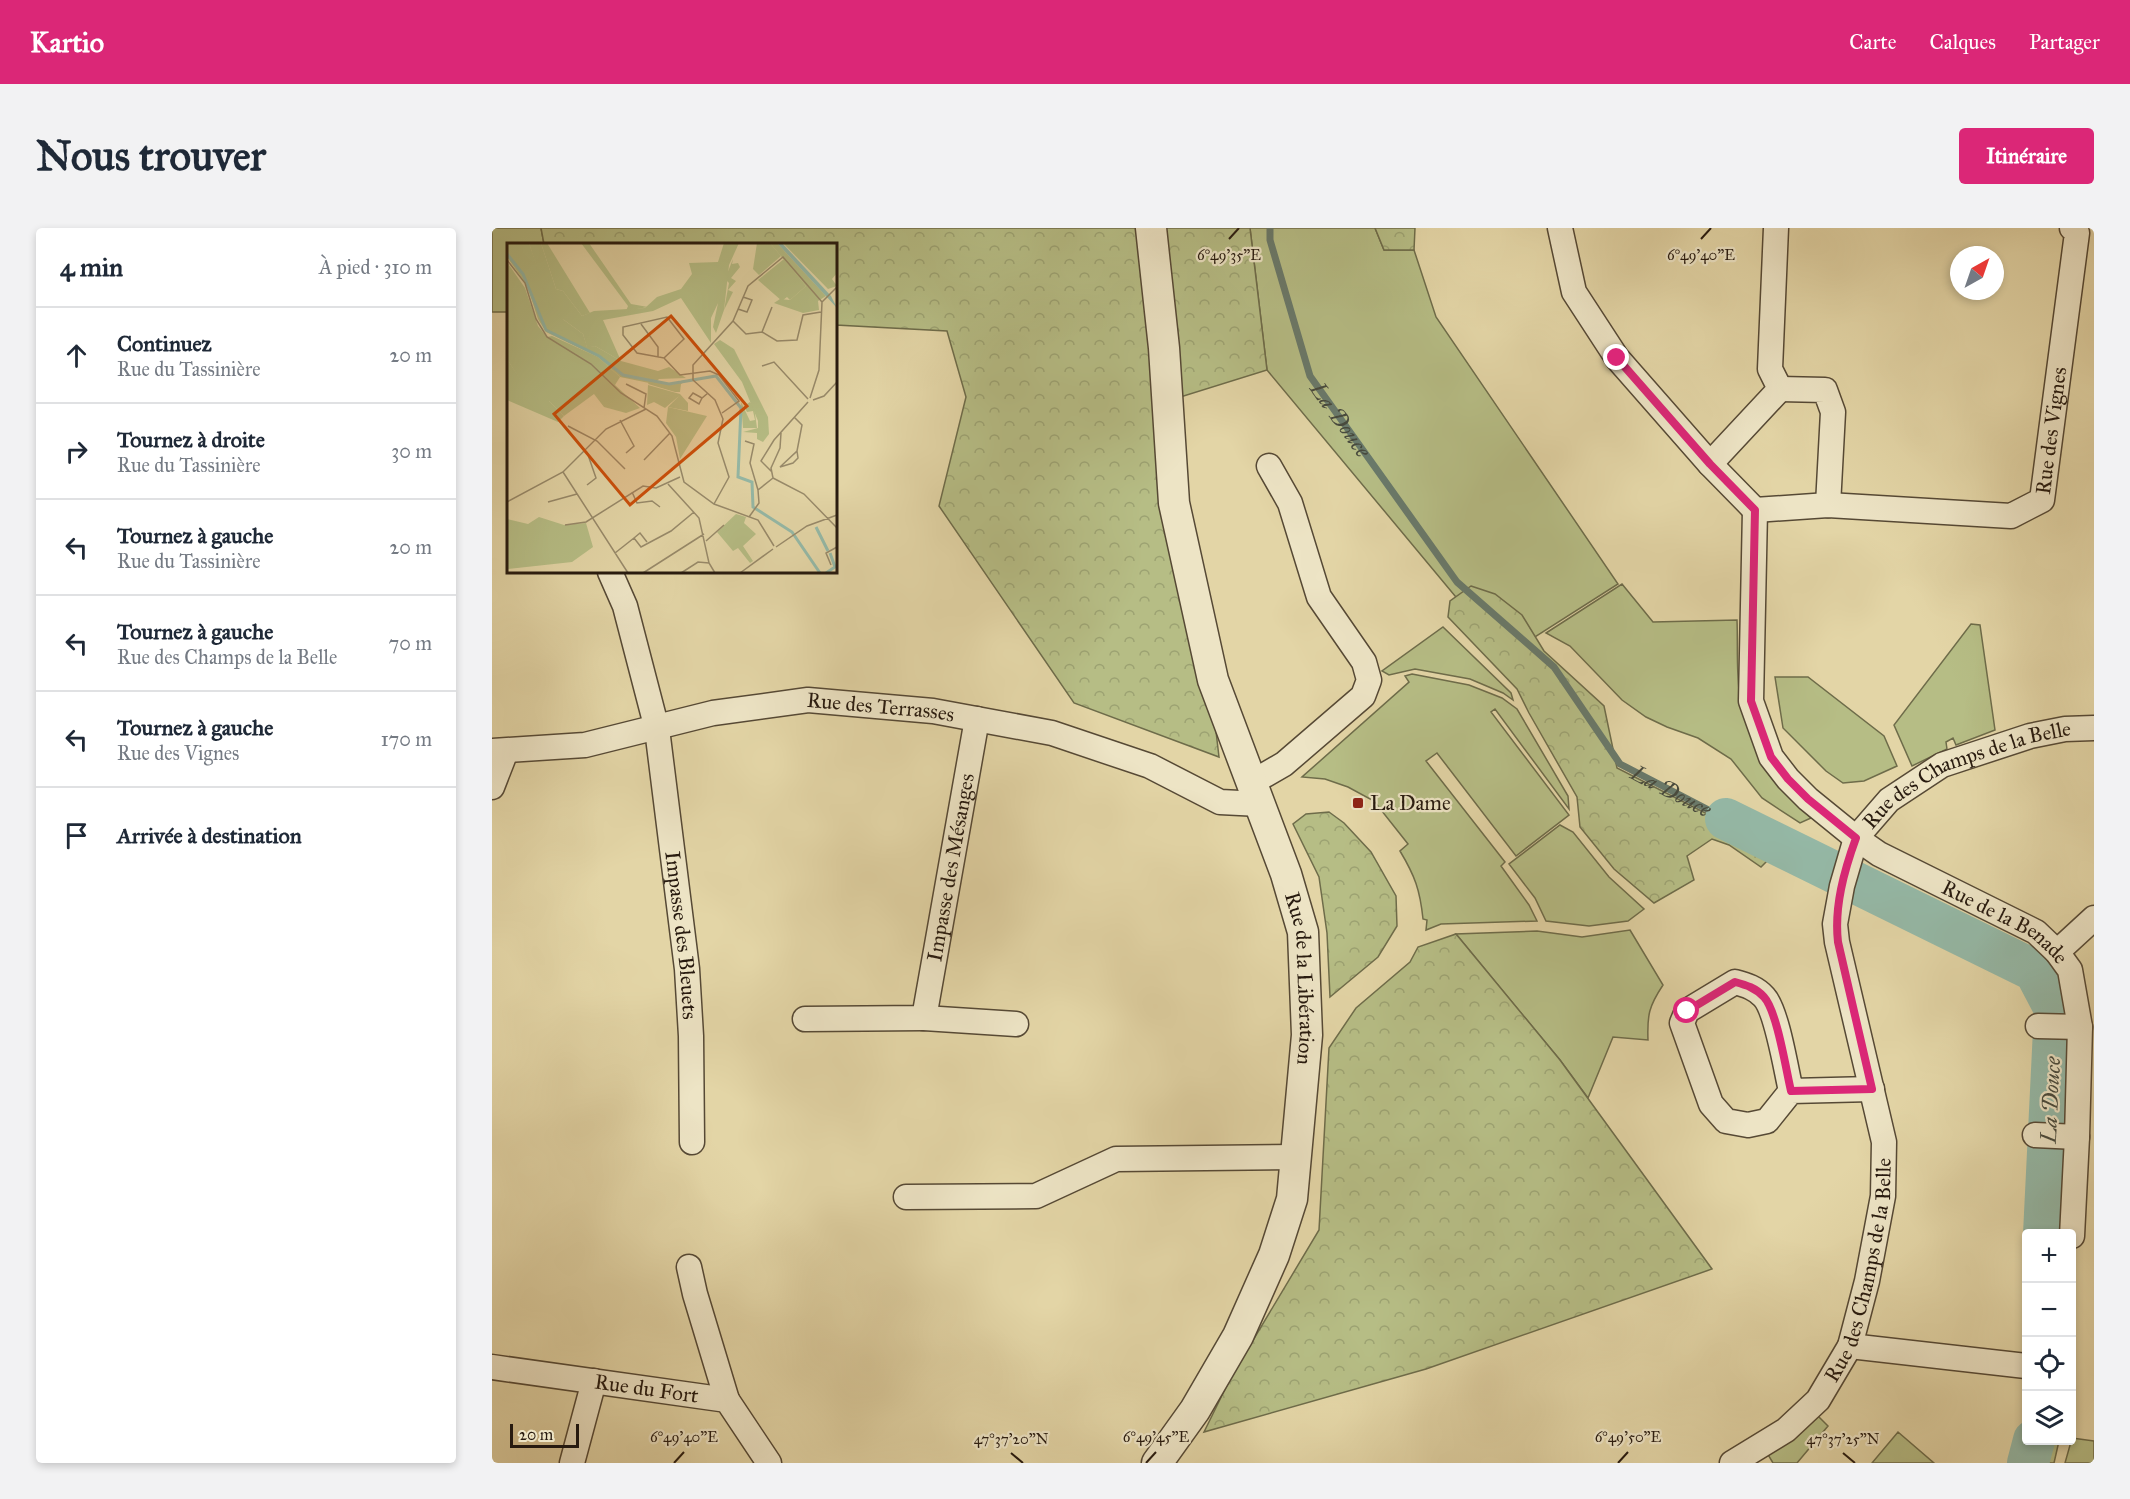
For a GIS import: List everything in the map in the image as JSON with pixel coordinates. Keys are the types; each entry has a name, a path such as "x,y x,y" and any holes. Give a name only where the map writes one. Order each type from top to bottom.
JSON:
{"street":[{"name":"Rue de la Libération","path":"1151,228 1164,348 1174,503 1213,680 1286,874 1303,932 1307,1035 1292,1199 1274,1255 1238,1336 1195,1410 1157,1463"},
{"path":"1560,228 1574,292 1617,358 1710,464 1755,510 1751,701 1771,757 1808,799 1856,838"},
{"path":"1776,228 1770,369 1780,388"},
{"name":"Rue des Vignes","path":"1755,510 1828,505 2011,516 2042,500 2080,244"},
{"path":"1710,464 1780,388 1825,390 1833,412 1828,505"},
{"path":"1256,794 1284,764 1363,696 1369,680 1364,662 1319,597 1290,503 1269,466"},
{"name":"Impasse des Bleuets","path":"610,573 625,606 657,729 687,969 691,1036 692,1142"},
{"name":"Rue des Terrasses","path":"499,751 585,745 657,729 713,713 808,700 933,711 1052,733 1139,762 1220,802 1256,794"},
{"name":"Impasse des Mésanges","path":"924,1018 978,719"},
{"name":"Rue des Champs de la Belle","path":"1732,1463 1786,1430 1818,1400 1851,1346 1865,1291 1883,1196 1884,1142 1838,942 1836,924 1844,877 1856,838 1889,800 1942,765 2030,736 2065,729 2094,728"},
{"path":"492,787 499,751"},
{"name":"Rue de la Benade","path":"1856,838 1879,854 2036,932 2057,952 2070,970 2072,1027 2069,1136 2072,1229"},
{"path":"2057,952 2094,918"},
{"path":"1791,1091 1774,1021 1765,998 1752,987 1735,982 1687,1011 1682,1023 1685,1033 1711,1104 1726,1120 1748,1125 1767,1121 1791,1091 1872,1089"},
{"path":"805,1018 924,1018 1016,1024"},
{"path":"2038,1026 2072,1027"},
{"path":"2035,1135 2069,1136"},
{"path":"906,1197 1036,1196 1116,1159 1297,1157"},
{"path":"689,1267 727,1400"},
{"path":"1851,1346 2022,1366"},
{"name":"Rue du Fort","path":"492,1367 727,1400 769,1463"},
{"path":"572,1463 594,1380"}],"green space":[{"path":"492,228 541,228 544,243 507,243 507,312 492,312"},
{"path":"541,228 1250,228 1267,370 1177,398 1219,757 1074,703 939,506 966,397 947,331 837,325 837,243 544,243"},
{"path":"1250,228 1375,228 1384,250 1414,250 1436,317 1618,584 1505,656 1267,370"},
{"path":"1375,228 1415,228 1414,250 1384,250"},
{"path":"1622,584 1653,622 1737,620 1740,698 1750,733 1765,764 1775,778 1811,818 1800,823 1762,798 1731,759 1698,738 1646,717 1622,700 1570,646 1546,633"},
{"path":"1471,586 1495,594 1522,615 1544,651 1604,706 1617,768 1778,850 1761,867 1729,845 1712,839 1687,856 1694,880 1654,903 1614,869 1580,827 1577,797 1517,689 1448,617 1450,601"},
{"path":"1971,624 1980,625 1995,730 1956,745 1953,738 1946,742 1947,749 1912,766 1894,725"},
{"path":"1443,627 1511,693 1513,700 1503,693 1470,679 1415,669 1389,675 1382,671"},
{"path":"1412,674 1469,685 1502,698 1517,709 1568,796 1569,809 1495,709 1491,712 1569,815 1516,856 1437,753 1426,761 1505,862 1501,866 1529,905 1537,921 1441,924 1426,930 1427,920 1423,919 1416,884 1400,851 1408,844 1374,801 1348,787 1325,779 1302,777 1409,682 1405,676"},
{"path":"1775,677 1808,677 1884,736 1897,766 1864,781 1843,783 1826,771 1783,728"},
{"path":"1329,812 1344,823 1371,852 1396,896 1397,926 1378,957 1330,997 1327,933 1319,877 1293,824 1306,814"},
{"path":"1560,825 1573,832 1609,877 1644,909 1628,921 1589,926 1546,921 1535,898 1509,864"},
{"path":"1630,930 1663,985 1650,1011 1648,1040 1613,1037 1588,1098 1560,1060 1456,934 1537,931 1582,937"},
{"path":"1456,934 1560,1060 1712,1269 1426,1369 1204,1432 1231,1377 1319,1230 1329,1048 1356,1008 1410,962 1418,947"},
{"path":"1818,1416 1828,1426 1797,1463 1773,1463 1767,1453"},
{"path":"1898,1432 1934,1463 1872,1463"},
{"path":"2076,1439 2094,1441 2094,1463 2065,1463 2070,1445 2076,1445"},
{"path":"2036,1445 2058,1445 2054,1463 2032,1463"}],"waterway":[{"name":"La Douce","path":"1270,228 1270,240 1310,376 1457,582 1554,667 1620,764 1726,819"},
{"name":"La Douce","path":"1726,819 2035,971 2055,1009 2044,1229"},
{"name":"La Douce","path":"2028,1463 2033,1445"}],"place":[{"name":"La Dame","path":"1358,803"}],"route":[{"path":"1617,358 1710,464 1755,510 1751,701 1771,757 1808,799 1856,838 1845,868 1836,924 1848,992 1872,1089 1791,1091 1774,1021 1765,998 1752,987 1735,982 1687,1011"}]}
